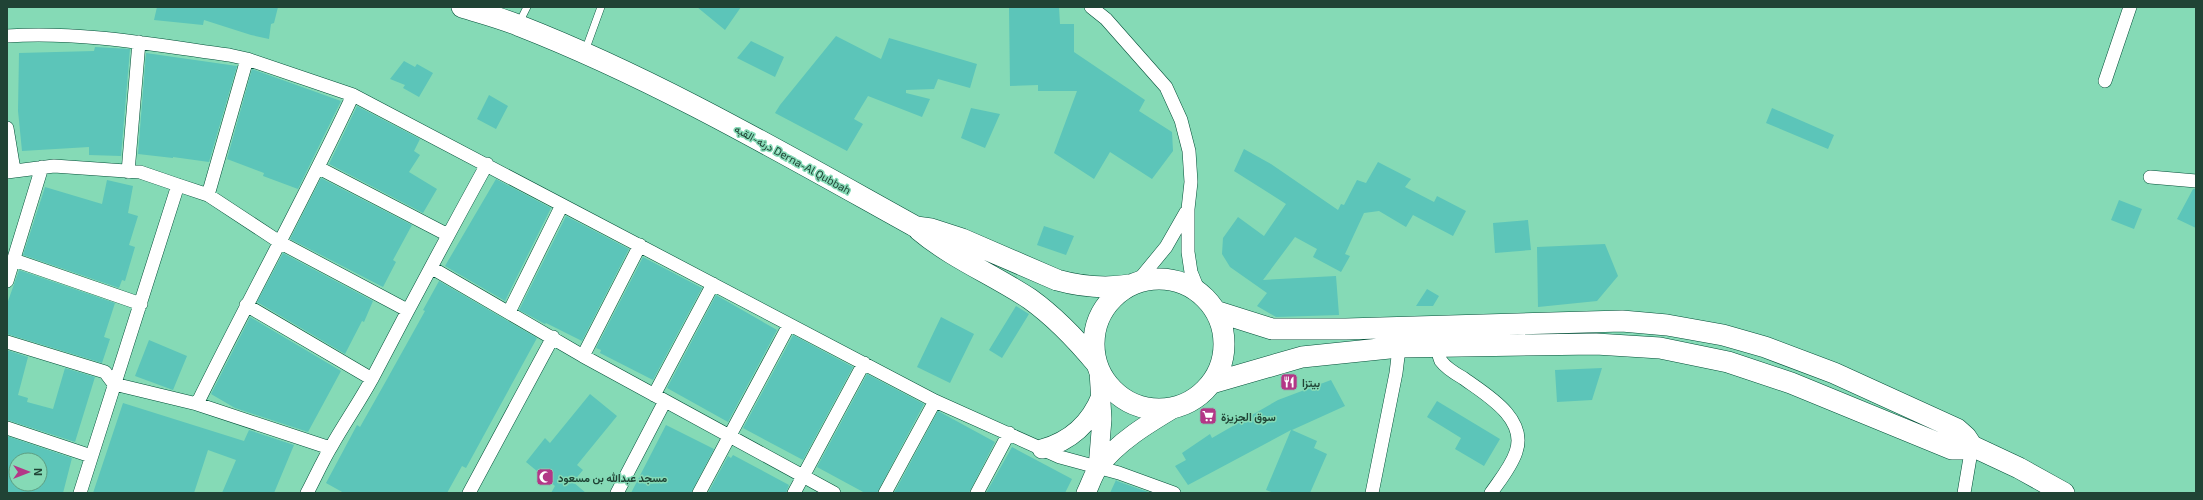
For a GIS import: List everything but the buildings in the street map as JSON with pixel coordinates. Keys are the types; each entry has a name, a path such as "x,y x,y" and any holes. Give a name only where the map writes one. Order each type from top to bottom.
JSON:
{"main road":[{"name":"درنه-القبه Derna-Al Qubbah","path":"462,7 523,16 585,53 708,112 916,226 952,235 1064,282 1100,288 1134,283"},
{"path":"916,226 940,246 1030,299 1066,329 1097,367 1107,384 1118,395 1131,404 1161,410 1176,407 1192,401 1212,383 1222,361 1224,344 1222,327 1216,311 1199,292 1186,284 1170,279 1154,278 1134,283 1112,299 1099,318 1094,333 1097,367 1101,395 1101,442 1098,468 1086,493"},
{"path":"1216,311 1272,329 1400,338 1436,347 1596,344 1660,348 1728,362 1791,383 1952,449 1972,446"},
{"path":"1212,383 1302,356 1400,338 1622,321 1667,325 1723,335 1765,347 1834,373 1957,429 1966,437 1972,446 2019,468 2064,493"},
{"path":"1042,449 1066,440 1076,432 1092,416 1101,395"},
{"path":"1098,468 1135,434 1176,407"}],"street":[{"path":"1091,7 1110,24 1166,87 1181,120 1189,151 1191,182 1188,209 1188,252 1191,272 1199,292"},
{"path":"2105,81 2130,7"},
{"path":"7,36 28,35 139,42 247,59 353,94 934,401 1071,461 1098,468 1174,493"},
{"path":"128,172 139,42"},
{"path":"208,195 247,59"},
{"path":"196,404 246,305 281,243 319,168 353,94"},
{"path":"7,128 11,171 54,166 140,172 208,195 281,243 407,310"},
{"path":"307,493 330,448 372,379 407,310 432,268 448,235 487,164"},
{"path":"7,281 42,167"},
{"path":"319,168 448,235"},
{"path":"2150,177 2196,181"},
{"path":"80,493 178,185"},
{"path":"509,312 562,205"},
{"path":"1134,283 1166,247 1188,209"},
{"path":"582,356 640,245"},
{"path":"14,260 141,304"},
{"path":"432,268 553,337 582,356 834,493"},
{"path":"617,493 713,284"},
{"path":"246,305 372,379"},
{"path":"699,493 789,325"},
{"path":"469,493 553,337"},
{"path":"1372,493 1400,338"},
{"path":"7,342 106,372 114,384 196,404 330,448"},
{"path":"1436,347 1442,361 1453,372 1502,408 1512,419 1517,433 1517,450 1510,466 1491,493"},
{"path":"794,493 864,363"},
{"path":"885,493 934,401"},
{"path":"7,428 91,456"},
{"path":"977,493 1009,434"},
{"path":"1964,493 1972,446"}],"lane":[{"path":"585,53 601,7"}],"place":[{"name":"بيتزا","path":"1289,382"},
{"name":"سوق الجزيزة","path":"1208,416"},
{"name":"مسجد عبدالله بن مسعود","path":"545,477"}]}
